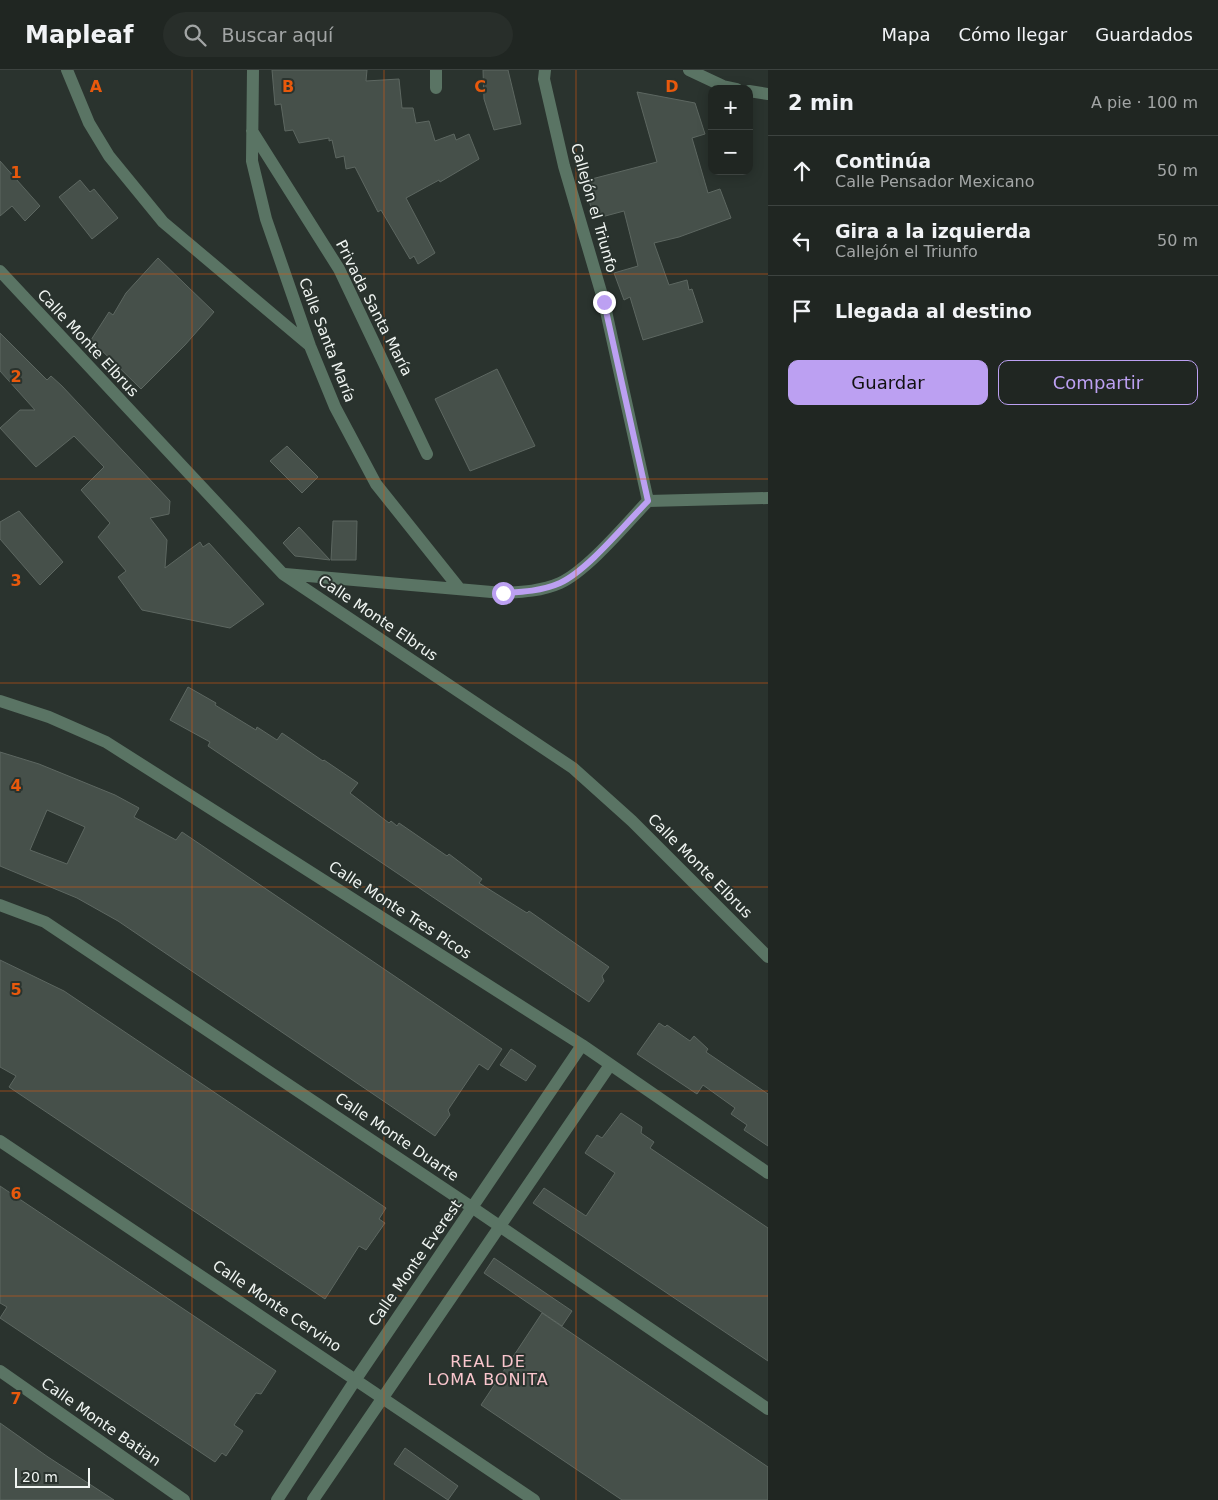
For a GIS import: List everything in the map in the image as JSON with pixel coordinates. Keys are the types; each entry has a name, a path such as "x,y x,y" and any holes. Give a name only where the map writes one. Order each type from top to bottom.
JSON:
{"street":[{"path":"67,70 73,90 89,124 109,156 163,222 310,346"},
{"name":"Calle Santa María","path":"253,70 252,161 266,219 310,346 335,407 376,484 459,588"},
{"path":"436,70 436,88"},
{"name":"Callejón el Triunfo","path":"545,70 544,79 564,166 604,302 648,501"},
{"path":"689,70 721,85"},
{"path":"753,92 768,94"},
{"name":"Privada Santa María","path":"252,131 339,269 427,454"},
{"name":"Calle Monte Elbrus","path":"0,271 283,574 573,768 632,821 768,958"},
{"path":"283,574 503,593 529,591 560,583 582,568 648,501 768,498"},
{"name":"Calle Monte Tres Picos","path":"0,702 49,717 106,742 582,1045 768,1173"},
{"name":"Calle Monte Duarte","path":"0,905 45,922 501,1226 768,1410"},
{"name":"Calle Monte Everest","path":"277,1500 356,1379 582,1045"},
{"path":"313,1500 610,1065"},
{"name":"Calle Monte Cervino","path":"0,1141 534,1500"},
{"name":"Calle Monte Batian","path":"0,1371 184,1500"}],"building":[{"path":"272,70 367,70 366,81 399,79 402,108 413,108 416,123 429,121 435,141 454,134 456,140 469,134 479,159 440,182 439,180 406,198 435,253 418,264 414,256 410,259 381,210 378,212 355,167 346,169 344,156 336,158 332,140 329,141 329,138 299,143 293,130 285,131 281,104 275,105"},
{"path":"483,70 508,70 521,124 494,130 484,99"},
{"path":"637,92 695,103 705,134 692,138 708,193 720,189 731,218 679,237 654,243 669,285 687,280 689,290 692,289 703,322 643,340 630,297 624,300 614,273 638,266 624,211 594,219 584,181 657,162"},
{"path":"0,161 40,206 25,221 12,206 0,216"},
{"path":"80,180 90,192 94,189 118,218 92,239 59,197"},
{"path":"158,258 214,312 185,345 141,389 91,340 109,312 113,315 126,293"},
{"path":"0,333 47,380 51,376 62,386 170,501 169,514 150,518 167,540 165,568 200,542 203,547 209,543 264,604 230,628 142,610 118,577 126,571 98,537 110,523 81,490 104,467 74,436 36,467 0,428 20,410 35,410 0,371"},
{"path":"497,369 535,446 470,471 435,399"},
{"path":"287,446 318,477 302,493 270,461"},
{"path":"19,511 63,562 40,585 0,539 0,522"},
{"path":"333,521 357,521 356,560 331,560"},
{"path":"299,527 330,560 295,556 283,543"},
{"path":"188,687 256,730 257,727 277,740 282,733 324,760 358,783 350,793 389,823 391,821 397,826 399,823 447,856 449,854 482,879 479,883 527,913 529,911 609,967 602,976 604,981 589,1002 208,746 210,742 170,720"},
{"path":"0,752 39,764 115,795 139,808 134,817 176,840 182,832 502,1049 488,1070 479,1064 448,1110 450,1115 435,1136 118,921 77,898 0,866","holes":["47,810 85,827 67,864 30,850"]},
{"path":"0,960 64,991 386,1208 379,1219 385,1223 366,1250 359,1246 325,1299 9,1087 16,1076 0,1067"},
{"path":"659,1023 665,1027 667,1025 690,1041 694,1036 708,1049 706,1052 768,1094 768,1146 744,1130 747,1125 731,1114 735,1108 703,1085 697,1094 637,1054"},
{"path":"511,1049 536,1066 526,1081 500,1065"},
{"path":"621,1113 642,1127 641,1133 654,1142 650,1148 768,1228 768,1361 533,1203 544,1188 586,1216 615,1173 585,1153 597,1135 602,1138"},
{"path":"0,1186 276,1371 261,1394 256,1393 234,1425 243,1431 226,1456 222,1453 215,1462 0,1318 7,1307 0,1303"},
{"path":"494,1258 572,1311 562,1326 484,1273"},
{"path":"542,1313 768,1467 768,1500 622,1500 481,1405"},
{"path":"0,1423 48,1457 114,1500 0,1500"},
{"path":"405,1448 458,1486 448,1500 394,1464"}],"district":[{"name":"REAL DE LOMA BONITA","path":"488,1370"}],"route":[{"path":"503,593 529,591 560,583 582,568 648,501 604,302"}]}
